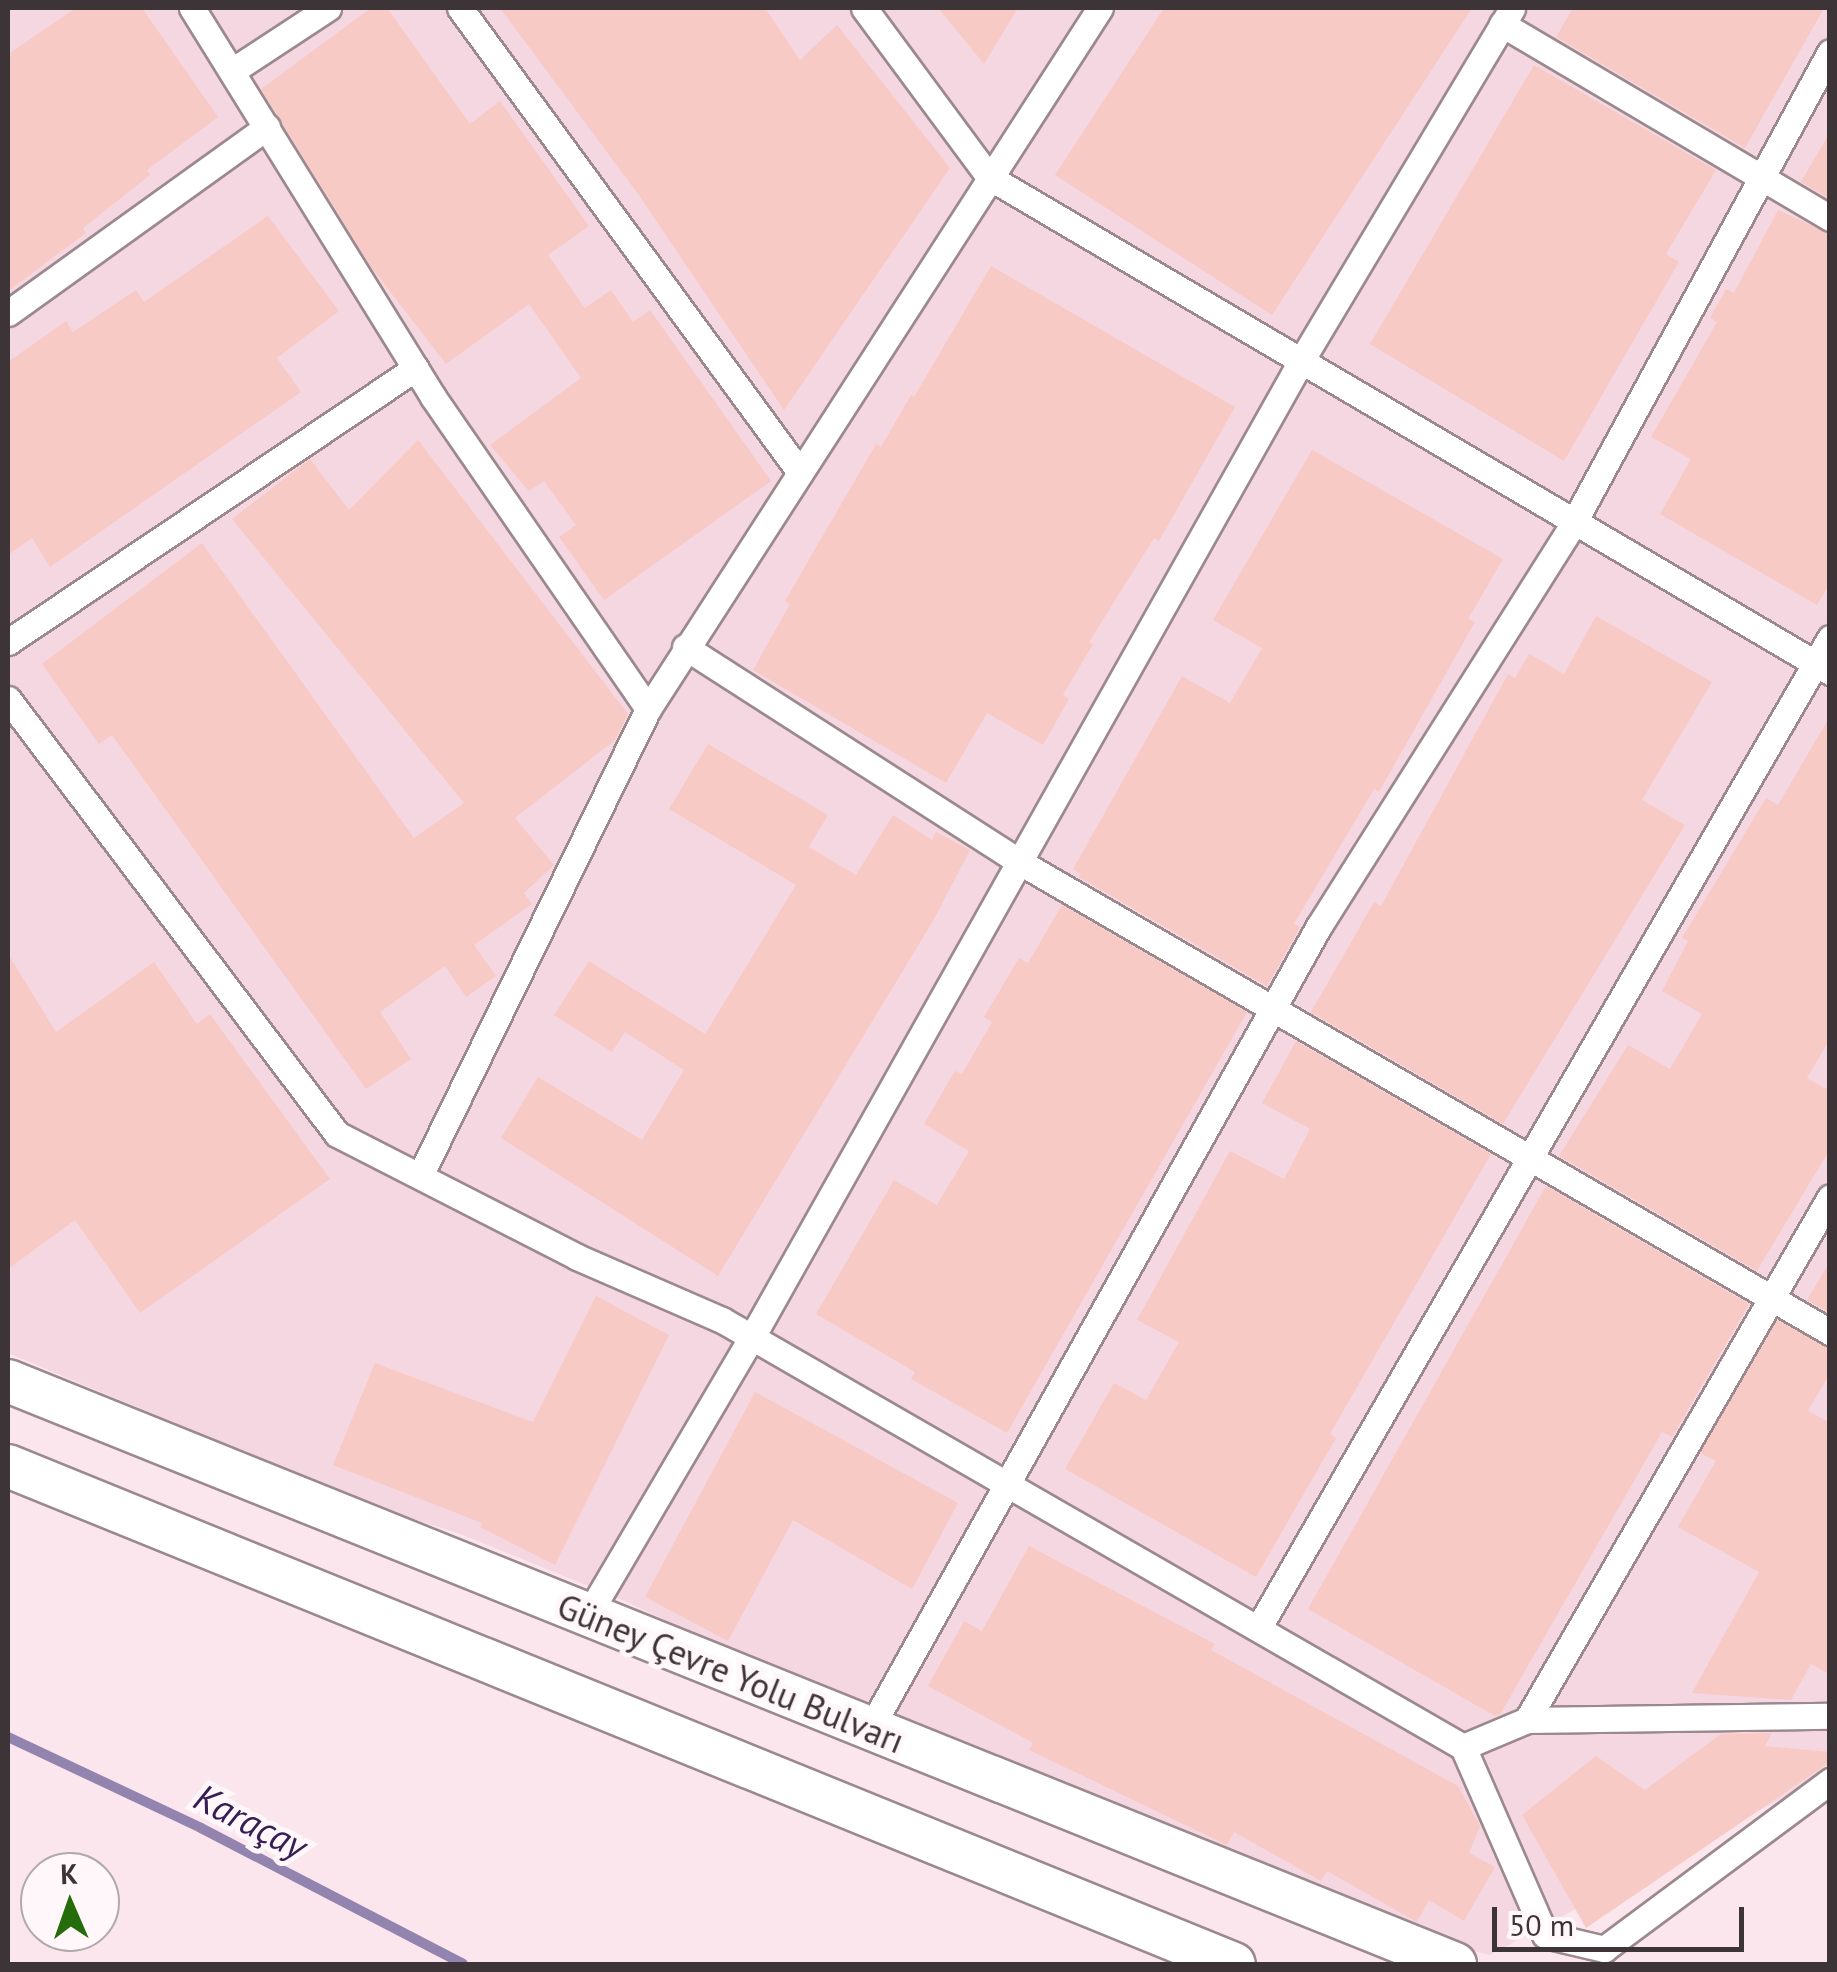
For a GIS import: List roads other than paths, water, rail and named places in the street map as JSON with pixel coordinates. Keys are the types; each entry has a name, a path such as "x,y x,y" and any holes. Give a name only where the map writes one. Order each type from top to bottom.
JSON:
{"highway":[{"name":"Güney Çevre Yolu Bulvarı","path":"8,1381 1455,1964"},
{"path":"8,1466 1234,1964"}],"street":[{"path":"192,8 415,368 648,709"},
{"path":"232,71 328,8"},
{"path":"460,8 799,471"},
{"path":"864,8 990,177 1822,668"},
{"path":"420,1176 648,709 1100,8"},
{"path":"588,1615 752,1337 1300,361 1507,16 1830,218"},
{"path":"870,1729 1320,926 1574,522 1830,52"},
{"path":"8,314 266,127"},
{"path":"8,642 415,368"},
{"path":"1258,1627 1822,668 1830,638"},
{"path":"685,647 1018,861 1830,1332"},
{"path":"8,699 337,1134 577,1256 752,1337 1463,1747 1545,1934 1604,1950 1830,1782"},
{"path":"1528,1720 1830,1196"},
{"path":"1463,1747 1528,1720 1830,1716"}],"waterway":[{"name":"Karaçay","path":"8,1737 201,1828 463,1964"}]}
